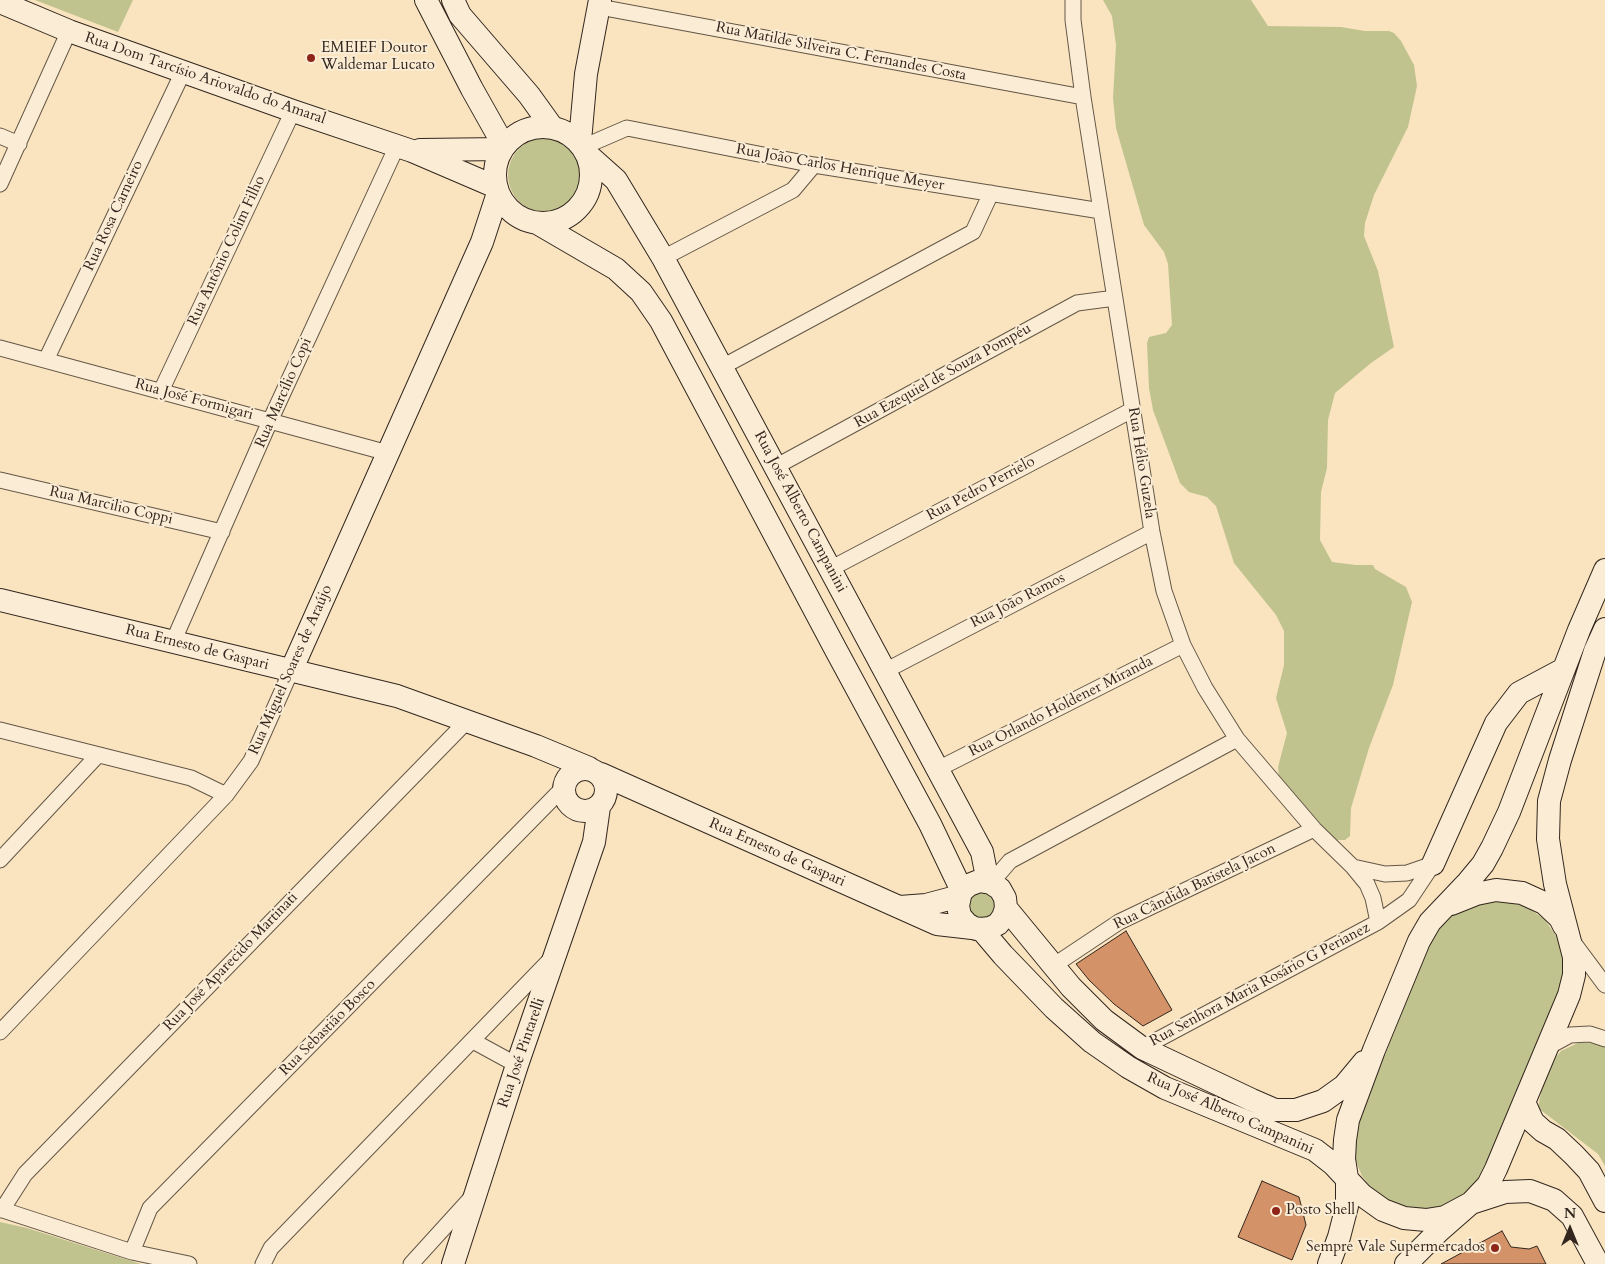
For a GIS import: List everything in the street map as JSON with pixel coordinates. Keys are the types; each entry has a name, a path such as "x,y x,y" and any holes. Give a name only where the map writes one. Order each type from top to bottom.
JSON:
{"street":[{"path":"426,0 503,148"},
{"path":"453,0 460,15 556,128 584,148"},
{"name":"Rua Hélio Guzela","path":"1073,0 1073,20 1083,97 1132,410 1164,592 1183,645 1205,688 1237,739 1314,829 1353,867 1367,884 1373,898 1378,922"},
{"name":"Rua Dom Tarcísio Ariovaldo do Amaral","path":"0,2 69,31 293,111 404,148 497,190"},
{"path":"532,222 554,222 570,216 582,204 590,189 592,172 584,148 586,74 600,4"},
{"name":"Rua Matilde Silveira C. Fernandes Costa","path":"600,4 1083,97"},
{"path":"0,184 69,31"},
{"name":"Rua Rosa Carneiro","path":"46,360 183,72"},
{"path":"556,128 586,74"},
{"name":"Rua Antônio Colim Filho","path":"161,391 293,111"},
{"path":"556,128 534,127 517,134 503,148 497,161 495,174 497,190 505,205 515,214 616,269 641,292 661,321 840,659 930,824 961,894"},
{"name":"Rua João Carlos Henrique Meyer","path":"584,148 627,128 814,165 1101,211"},
{"path":"0,136 19,144"},
{"name":"Rua Dom Tarcísio Ariovaldo do Amaral","path":"404,148 503,148"},
{"name":"Rua Marcílio Copi","path":"173,642 270,421 404,148"},
{"name":"Rua José Alberto Campanini","path":"584,148 616,180 663,258 982,852 990,882"},
{"path":"663,258 793,190 814,165"},
{"name":"Rua Miguel Soares de Araújo","path":"0,1032 226,794 251,761 482,242 497,190"},
{"path":"722,367 973,232 991,194"},
{"name":"Rua Miguel Soares de Araújo","path":"482,242 494,230 506,225 532,222"},
{"name":"Rua Ezequiel de Souza Pompéu","path":"776,467 1077,303 1115,298"},
{"name":"Rua José Formigari","path":"0,348 388,453"},
{"name":"Rua Pedro Perrielo","path":"830,569 1132,410"},
{"name":"Rua Marcilio Coppi","path":"0,480 222,532"},
{"name":"Rua João Ramos","path":"885,671 1152,532"},
{"path":"1329,1264 1339,1237 1347,1206 1347,1178 1344,1159 1348,1120 1374,1050 1418,941 1430,922 1483,864 1492,848 1509,812 1579,630 1605,570"},
{"name":"Rua Ernesto de Gaspari","path":"0,600 397,696 536,746 936,924 979,929"},
{"path":"1406,1264 1488,1185 1570,995 1574,975 1574,957 1555,884 1548,839 1549,801 1568,733 1595,651 1605,629"},
{"name":"Rua Orlando Holdener Miranda","path":"938,770 1183,645"},
{"path":"1353,867 1385,874 1406,873 1433,864 1496,723 1519,693 1564,669"},
{"name":"Rua José Aparecido Martinati","path":"1,1210 25,1174 468,720"},
{"path":"0,730 191,778 226,794"},
{"path":"990,882 1010,861 1237,739"},
{"name":"Rua Ernesto de Gaspari","path":"536,746 565,788"},
{"path":"0,860 98,755"},
{"path":"576,770 595,771 607,786 596,806 573,807 565,788 576,770"},
{"name":"Rua Sebastião Bosco","path":"132,1252 150,1208 565,788"},
{"name":"Rua Ernesto de Gaspari","path":"596,806 656,798"},
{"name":"Rua José Pintarelli","path":"453,1264 517,1064 594,842 596,806"},
{"name":"Rua Cândida Batistela Jacon","path":"1054,966 1119,922 1314,829"},
{"name":"Rua Senhora Maria Rosário G Perianez","path":"1142,1048 1378,922 1409,900 1433,864"},
{"path":"979,881 990,882 1000,889 1005,898 1006,908 1004,917 998,924 990,928 979,929 967,924 960,916 958,906 961,894 969,884 979,881"},
{"path":"1441,909 1476,894 1496,890 1522,893 1544,903 1560,918 1570,937 1605,985"},
{"path":"899,908 926,905 961,894"},
{"name":"Rua José Alberto Campanini","path":"1006,908 1071,987 1104,1020 1142,1048 1275,1110 1296,1110 1322,1101 1344,1086 1374,1050"},
{"name":"Rua José Alberto Campanini","path":"979,929 1054,1008 1092,1042 1164,1088 1315,1150 1333,1164 1362,1195 1383,1210 1404,1218 1426,1220 1445,1216 1471,1203"},
{"path":"263,1264 271,1248 556,955"},
{"path":"1548,1047 1570,1036 1590,1034 1605,1039"},
{"path":"473,1040 517,1064"},
{"path":"1524,1102 1533,1122 1543,1131 1557,1139 1588,1171 1605,1201"},
{"path":"1471,1203 1505,1192 1530,1191 1554,1200 1572,1216 1598,1264"},
{"path":"411,1264 474,1194"},
{"path":"1,1210 132,1252 188,1264"}],"green space":[{"path":"35,0 133,0 118,32"},
{"path":"1103,0 1251,0 1268,26 1341,27 1365,31 1389,31 1394,33 1401,41 1414,65 1417,86 1408,127 1374,195 1365,223 1364,236 1378,271 1394,347 1371,363 1335,393 1328,420 1327,468 1321,492 1320,540 1332,562 1373,565 1375,569 1406,587 1412,602 1393,685 1369,748 1351,808 1350,836 1345,840 1335,840 1280,788 1278,767 1287,733 1276,698 1284,665 1284,631 1276,615 1234,563 1216,506 1207,497 1189,492 1180,483 1153,410 1149,388 1147,343 1149,337 1166,333 1172,325 1168,264 1164,252 1144,225 1116,128 1113,98 1116,45 1112,16"},
{"path":"538,138 552,138 566,144 576,154 582,168 580,189 566,206 552,212 538,212 524,206 514,196 508,182 508,168 514,154 524,144"},
{"path":"982,892 992,896 996,906 992,916 982,920 972,916 968,906 972,896"},
{"path":"1502,901 1526,906 1545,920 1559,940 1566,962 1563,988 1488,1168 1471,1193 1453,1204 1429,1211 1408,1208 1389,1202 1374,1191 1362,1176 1354,1157 1353,1134 1436,929 1456,911 1476,903"},
{"path":"1580,1042 1599,1044 1605,1047 1605,1166 1598,1154 1538,1108 1545,1070 1561,1051"},
{"path":"0,1222 27,1228 141,1264 0,1264"}],"building":[{"path":"1126,931 1172,1010 1143,1026 1114,1004 1089,980 1076,964"},
{"name":"Posto Shell","path":"1262,1181 1299,1197 1306,1225 1292,1260 1238,1237"},
{"name":"Sempre Vale Supermercados","path":"1502,1231 1511,1247 1529,1249 1537,1246 1546,1264 1441,1264"}],"place":[{"name":"EMEIEF Doutor Waldemar Lucato","path":"311,58"},
{"name":"Posto Shell","path":"1276,1211"},
{"name":"Sempre Vale Supermercados","path":"1495,1248"}]}
